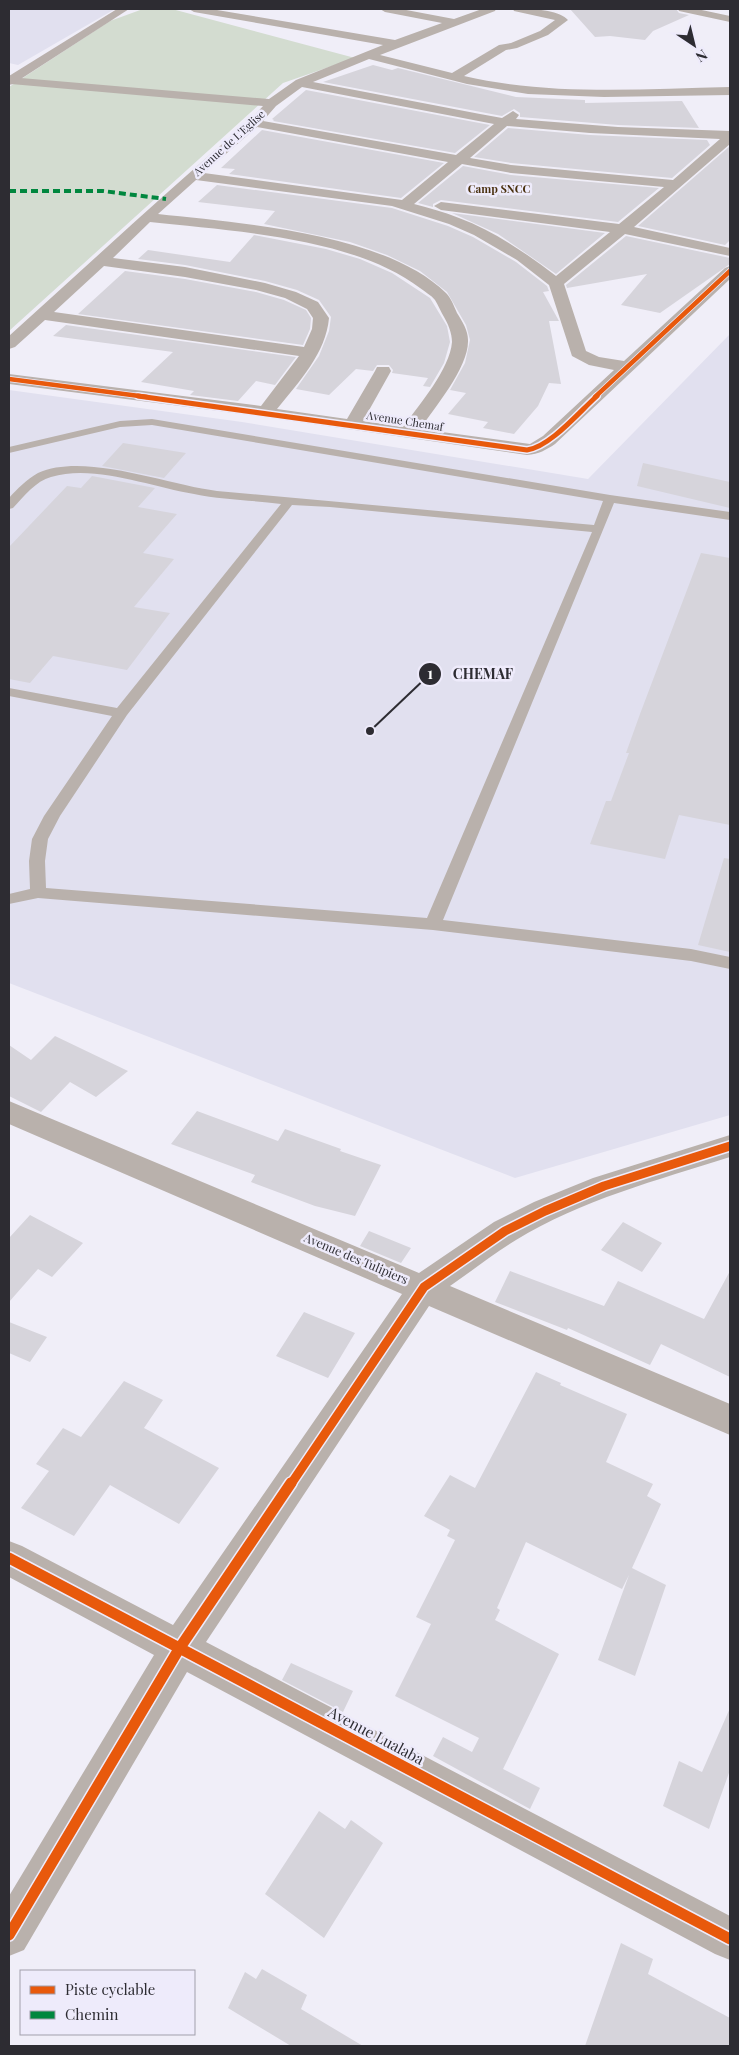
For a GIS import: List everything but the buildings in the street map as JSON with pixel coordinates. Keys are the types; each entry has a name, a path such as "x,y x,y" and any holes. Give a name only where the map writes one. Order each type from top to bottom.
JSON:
{"street":[{"path":"10,80 124,9"},
{"path":"194,9 396,44"},
{"path":"385,9 454,22"},
{"name":"Avenue de L'Eglise","path":"9,344 101,261 146,217 254,122 272,103 300,83 396,44 491,9"},
{"path":"455,76 503,47 513,46 544,33 562,20 518,9"},
{"path":"683,9 730,19"},
{"path":"368,55 499,86 539,90 662,93 730,92"},
{"path":"10,80 272,103"},
{"path":"300,83 505,122 605,131 730,136"},
{"path":"404,205 505,122 539,90"},
{"path":"254,122 512,169 676,184"},
{"path":"556,284 676,184 730,136"},
{"path":"193,176 404,205 423,204 621,230 730,252"},
{"path":"404,205 479,232 522,257 556,284 578,352 587,359 628,367"},
{"path":"146,217 288,236 349,249 405,270 435,290 454,317 460,341 455,361 408,433"},
{"path":"101,261 213,277 289,293 310,304 318,311 321,317 315,342 310,353 265,412"},
{"name":"Avenue Chemaf","path":"9,379 265,412 519,450 535,449 550,440 730,271"},
{"path":"42,315 310,353"},
{"path":"352,425 383,371"},
{"name":"Avenue des Tulipiers","path":"9,1112 424,1287 730,1420"},
{"path":"9,1935 179,1649 424,1287 505,1231 545,1211 604,1186 730,1146"},
{"name":"Avenue Lualaba","path":"9,1558 730,1939"}],"lane":[{"path":"9,450 112,426 133,422 152,422 610,499 730,516"},
{"path":"9,505 38,478 48,473 63,470 113,474 195,491 599,529"},
{"path":"433,924 610,499"},
{"path":"38,893 36,861 40,838 52,816 121,713 289,501"},
{"path":"9,692 121,713"},
{"path":"9,899 38,893 433,924 691,956 730,963"}],"shaded area":[{"path":"9,9 115,9 18,65 9,63"},
{"path":"143,9 172,9 355,58 283,83 9,331 9,87 110,21"},
{"path":"730,334 730,1115 515,1178 9,983 9,390 242,422 588,479"}],"marked path":[{"path":"9,191 103,191 166,199"}],"cycle path":[{"path":"9,379 265,412 527,450 535,449 549,440 730,271"},
{"path":"9,1935 179,1649 424,1287 505,1231 545,1211 604,1186 730,1146"},
{"path":"9,1558 730,1939"}],"place":[{"name":"CHEMAF","path":"370,731"}],"district":[{"name":"Camp SNCC","path":"499,189"}]}
